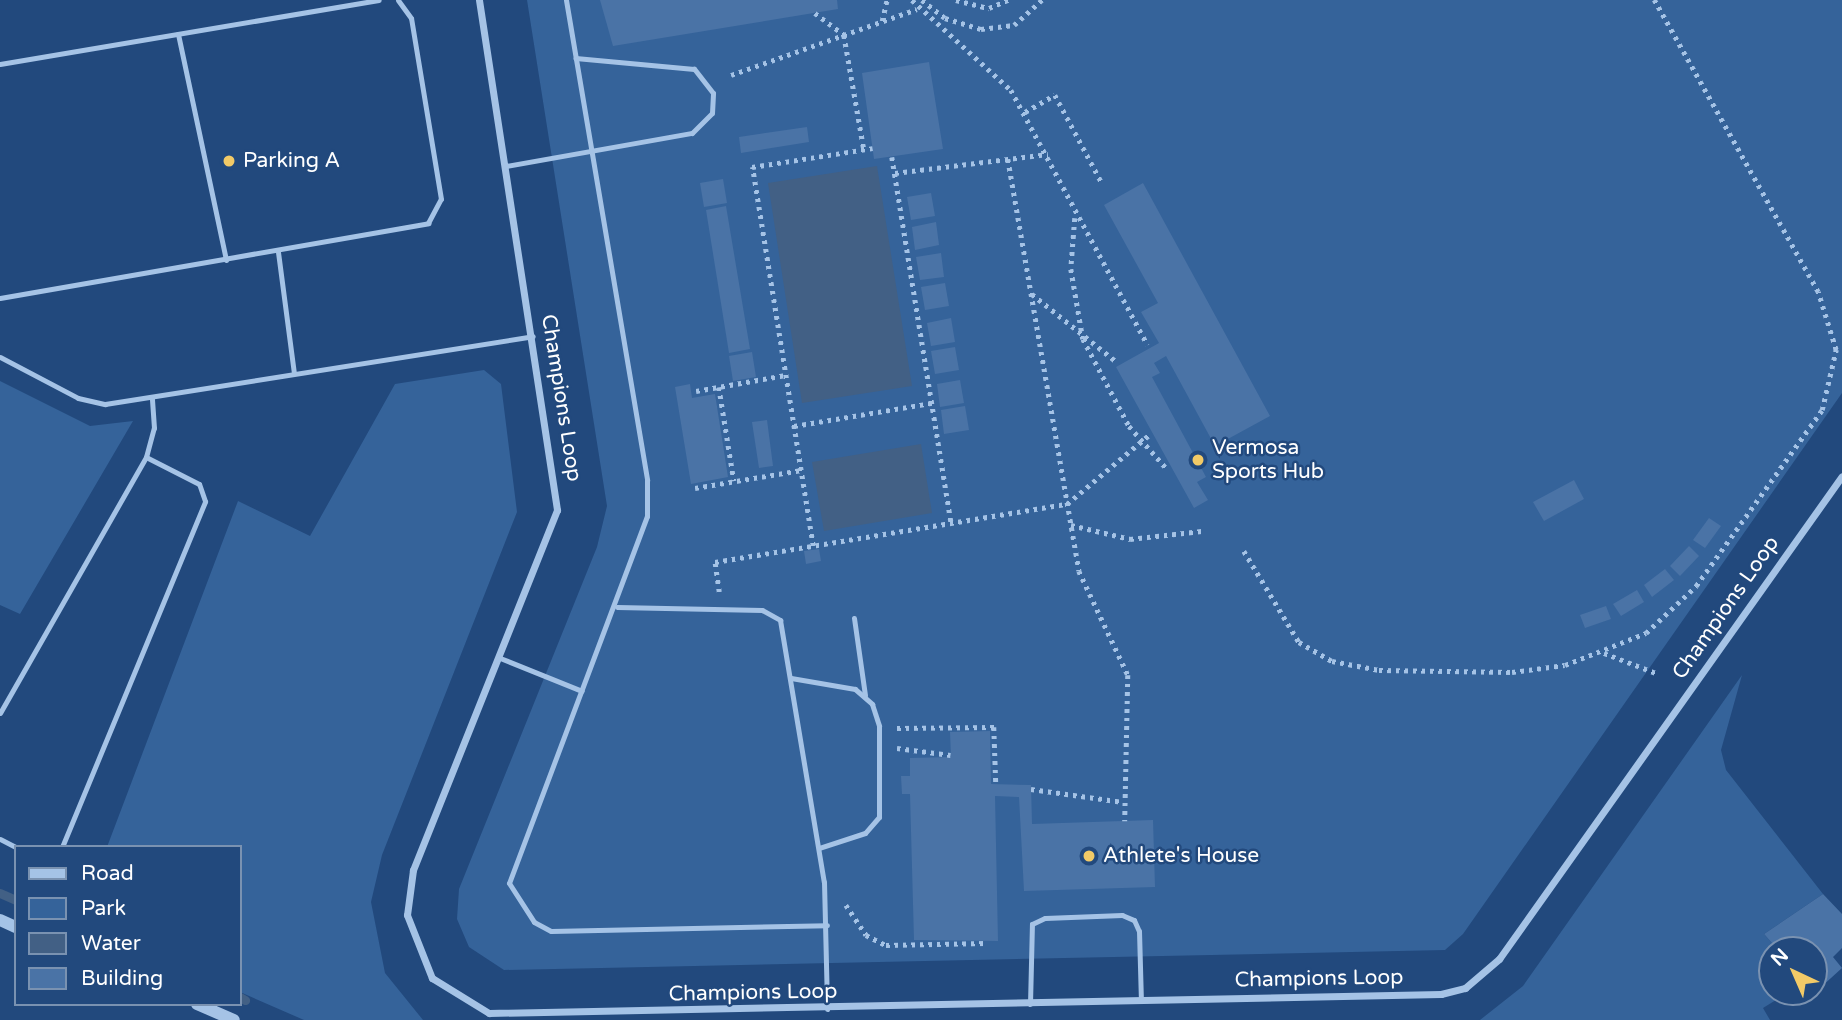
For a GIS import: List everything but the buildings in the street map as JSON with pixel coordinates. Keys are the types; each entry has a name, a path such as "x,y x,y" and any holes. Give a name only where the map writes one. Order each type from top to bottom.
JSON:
{"street":[{"name":"Champions Loop","path":"479,0 533,336 557,510 407,892 411,938 432,978 467,1005 511,1017 1441,994 1476,982 1499,959 1842,476"},
{"path":"202,1006 234,1020"}],"lane":[{"path":"0,64 379,0"},
{"path":"0,298 420,227 439,208 410,12 398,0"},
{"path":"566,0 648,498 644,537 509,870 511,887 538,926 551,931 827,925"},
{"path":"178,34 226,260"},
{"path":"506,166 692,133 707,122 713,93 694,69 576,58"},
{"path":"278,252 294,373"},
{"path":"0,358 91,402 152,397 533,336"},
{"path":"0,713 146,457 154,428 152,397"},
{"path":"63,845 205,501 199,484 146,457"},
{"path":"617,607 776,615 791,678 819,848 827,925 827,1009"},
{"path":"819,848 865,833 879,817 879,726 865,695 854,618"},
{"path":"500,658 582,691"},
{"path":"791,678 865,695"},
{"path":"1030,1004 1032,924 1045,918 1122,915 1135,920 1139,931 1141,1001"}],"path":[{"path":"882,21 887,0"},
{"path":"912,0 917,9 992,67 1025,112 1048,154 1075,218 1148,345"},
{"path":"922,0 945,18 981,29 1014,25 1042,0"},
{"path":"956,0 989,8 1008,0"},
{"path":"1244,551 1299,642 1332,661 1380,670 1512,672 1604,653 1646,633 1696,586 1822,410 1836,350 1818,292 1654,0"},
{"path":"731,75 917,9"},
{"path":"815,13 844,34 864,150"},
{"path":"1025,112 1055,95 1102,183"},
{"path":"813,546 752,167 873,149"},
{"path":"895,173 1048,154"},
{"path":"892,157 951,523"},
{"path":"1008,159 1084,590 1128,675 1123,802 1125,821"},
{"path":"1075,218 1071,269 1082,335 1111,396 1142,442 1167,470"},
{"path":"1031,293 1118,363"},
{"path":"696,391 786,375"},
{"path":"719,387 734,481"},
{"path":"794,426 932,403"},
{"path":"721,611 715,562 1067,504 1150,434"},
{"path":"695,488 801,470"},
{"path":"1071,525 1122,538 1202,531"},
{"path":"1604,653 1656,673"},
{"path":"898,728 994,727 996,784"},
{"path":"897,748 951,755"},
{"path":"1031,789 1123,802"},
{"path":"846,905 866,935 886,945 985,943"}],"green space":[{"name":"Vermosa Sports Hub","path":"527,0 1842,0 1842,393 1463,934 1445,950 504,970 469,947 457,919 459,889 597,547 607,506"},
{"path":"484,370 501,384 517,512 382,855 371,902 385,973 423,1020 304,1020 242,993 242,845 108,845 238,501 310,536 395,384"},
{"path":"0,381 90,426 133,421 20,614 0,605"},
{"path":"1742,675 1721,750 1726,770 1823,894 1764,934 1766,936 1758,936 1758,1006 1766,1006 1763,1008 1770,1020 1480,1020 1523,986"}],"water":[{"path":"877,166 912,386 802,403 768,183"},
{"path":"921,444 932,513 824,531 812,462"}],"waterway":[{"path":"0,893 14,899"}],"place":[{"name":"Parking A","path":"229,161"},
{"name":"Vermosa Sports Hub","path":"1198,460"},
{"name":"Athlete's House","path":"1089,856"}]}
